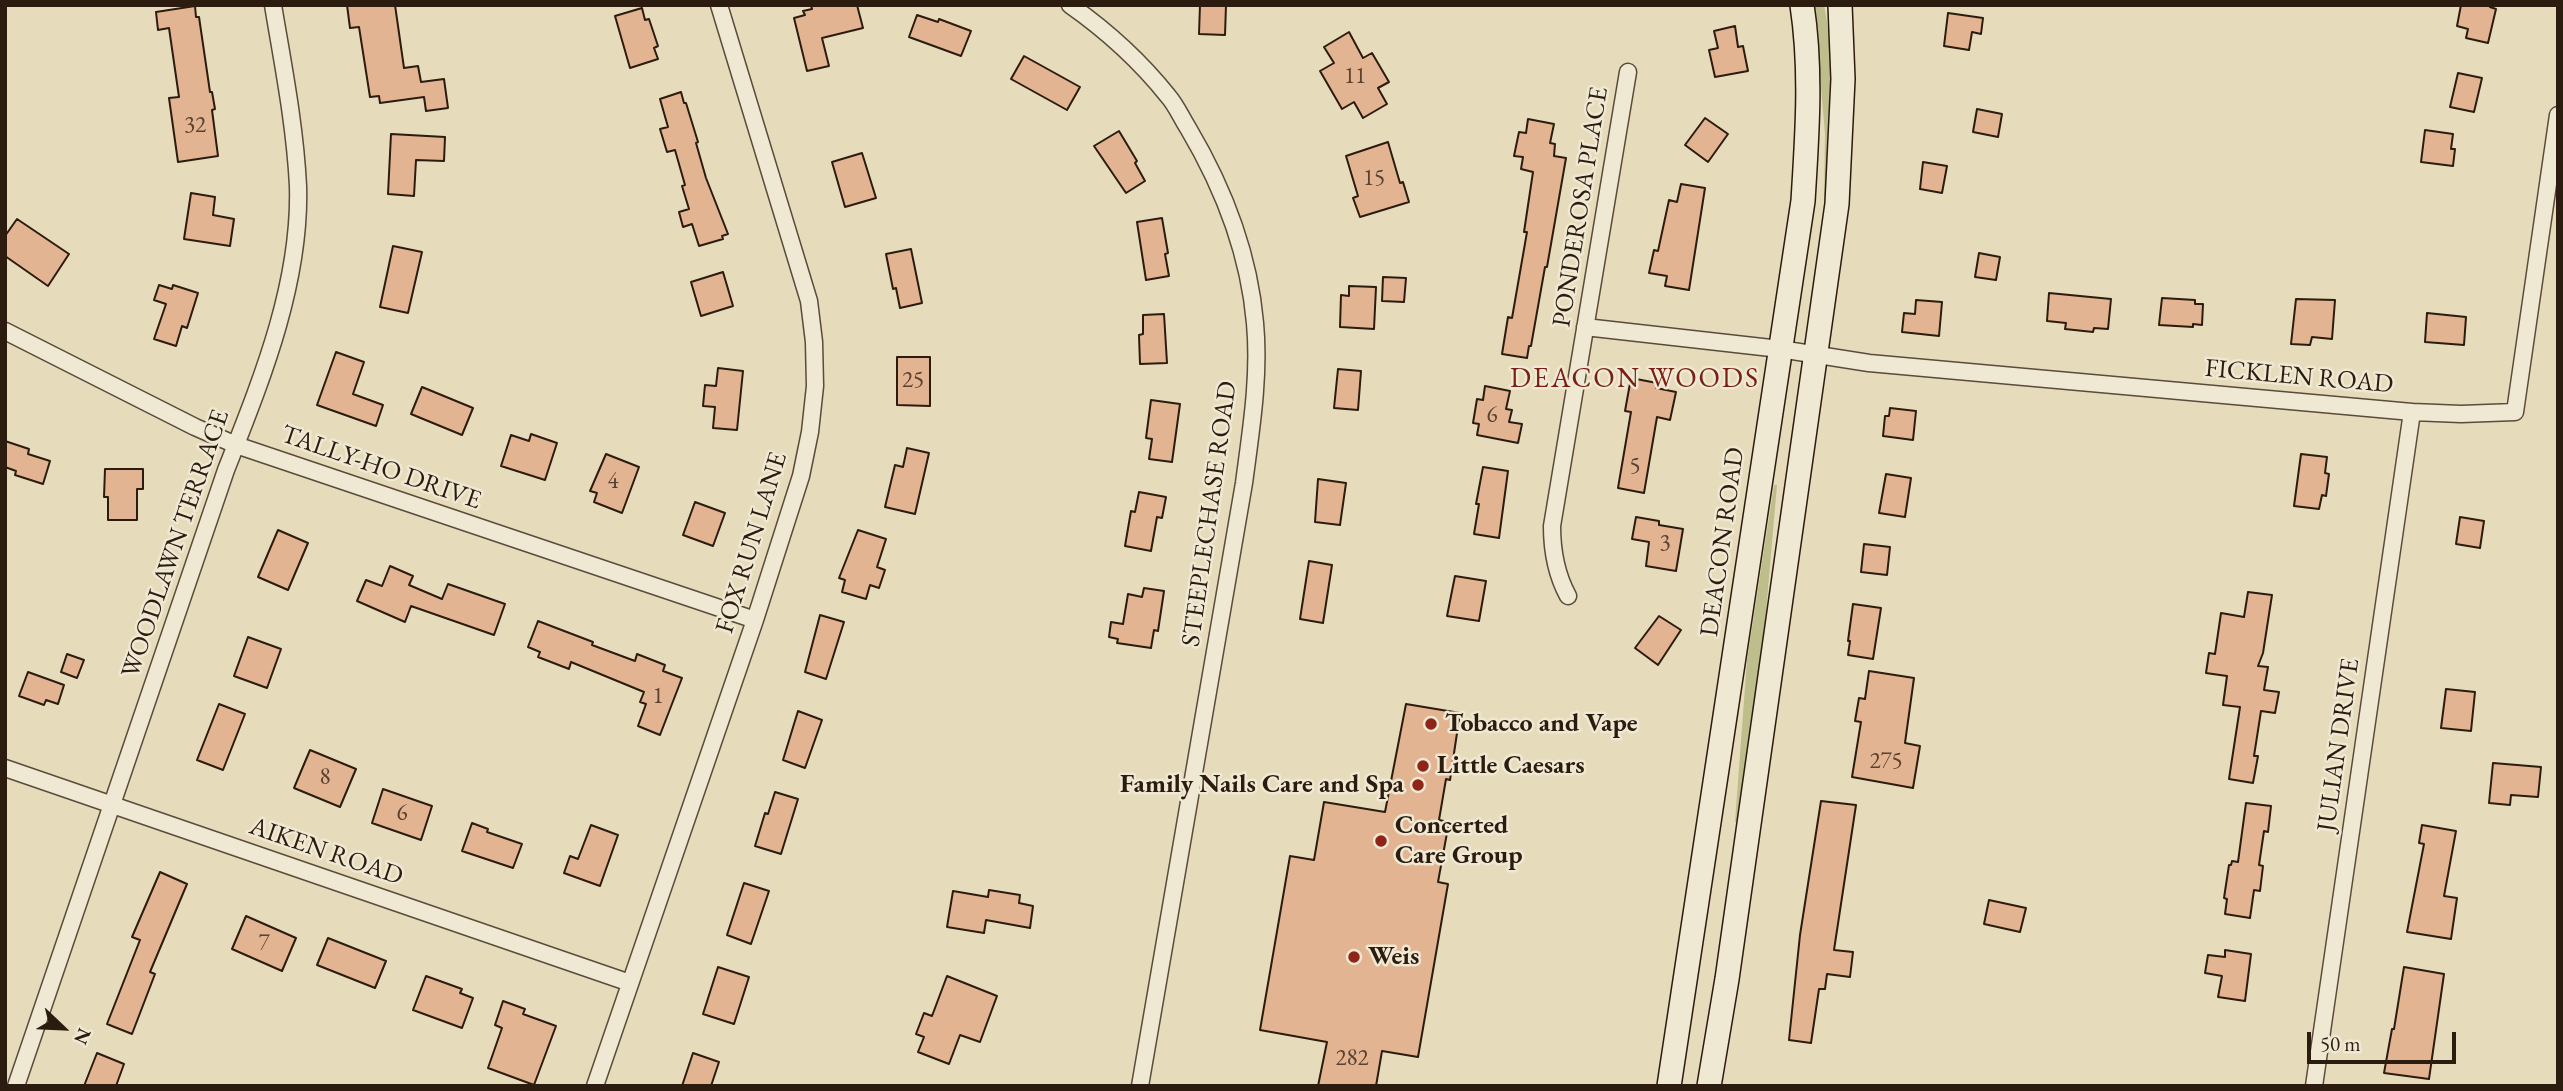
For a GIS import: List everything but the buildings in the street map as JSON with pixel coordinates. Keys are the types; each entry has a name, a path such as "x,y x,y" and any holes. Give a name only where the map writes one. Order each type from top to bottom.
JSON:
{"main road":[{"name":"DEACON ROAD","path":"1669,1086 1803,201 1809,79 1802,5"},
{"path":"1709,1086 1727,979 1837,204 1843,79 1840,5"}],"street":[{"name":"WOODLAWN TERRACE","path":"16,1086 236,445 290,276 298,188 295,144 273,5"},
{"name":"FOX RUN LANE","path":"595,1086 755,620 801,476 810,432 815,386 814,342 809,301 719,5"},
{"name":"STEEPLECHASE ROAD","path":"1070,5 1094,12 1170,98 1199,147 1224,199 1240,242 1250,282 1255,324 1254,411 1244,483 1140,1086"},
{"name":"PONDEROSA PLACE","path":"1568,596 1556,567 1552,526 1628,72"},
{"name":"FICKLEN ROAD","path":"1586,327 1780,349 1869,363 2412,412 2515,412 2558,115"},
{"name":"TALLY-HO DRIVE","path":"5,331 236,445 755,620"},
{"name":"JULIAN DRIVE","path":"2314,1086 2412,412"},
{"name":"AIKEN ROAD","path":"5,768 630,983"}],"green space":[{"path":"1814,5 1824,5 1831,55 1830,178 1828,203 1824,204 1825,134"},
{"path":"1774,485 1777,485 1762,658 1738,822 1735,822 1747,660"}],"place":[{"name":"Tobacco and Vape","path":"1431,724"},
{"name":"Little Caesars","path":"1423,766"},
{"name":"Family Nails Care and Spa","path":"1418,785"},
{"name":"Concerted Care Group","path":"1381,841"},
{"name":"Weis","path":"1354,957"}],"district":[{"name":"DEACON WOODS","path":"1635,379"}]}
